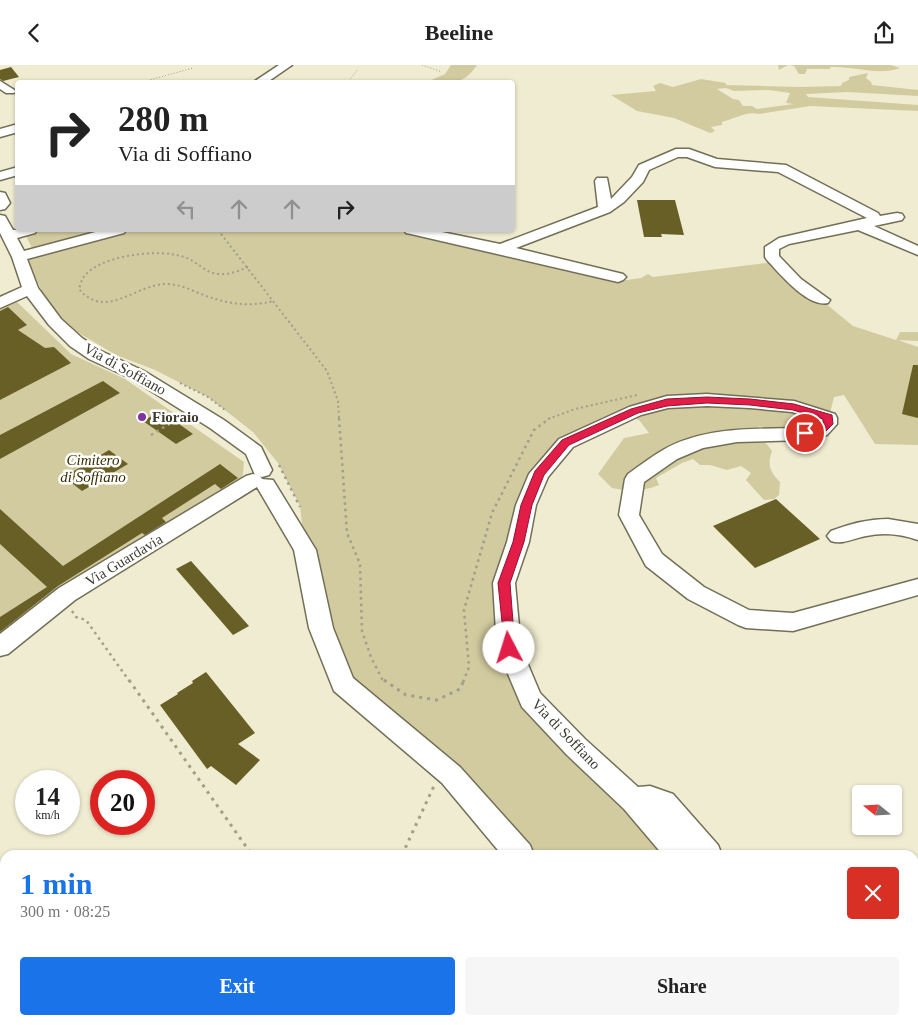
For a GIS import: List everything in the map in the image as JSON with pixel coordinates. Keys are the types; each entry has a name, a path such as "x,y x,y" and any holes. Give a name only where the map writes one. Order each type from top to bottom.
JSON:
{"street":[{"path":"262,80 287,65"},
{"path":"0,84 10,91"},
{"path":"0,133 15,129"},
{"path":"501,249 606,209 619,199 638,179 644,168 676,153 688,153 715,163 781,168 873,216 875,222"},
{"path":"0,176 15,172"},
{"path":"602,181 606,209"},
{"path":"0,196 3,203 0,206"},
{"path":"822,300 796,282 772,257 772,247 784,241 897,217"},
{"name":"Via di Soffiano","path":"0,219 19,257 30,289 55,322 76,342 95,355 138,375 217,424 254,451 261,479 305,550 321,628 343,684 443,768 516,850"},
{"path":"859,225 918,251"},
{"path":"9,236 23,232"},
{"path":"19,257 112,232"},
{"path":"421,232 618,277"},
{"path":"0,303 30,289"},
{"name":"Via di Soffiano","path":"677,850 633,800 576,747 531,700 509,648 504,583 518,542 526,505 539,474 566,443 635,411 667,403 707,400 750,402 794,407 828,417 828,424 820,431 737,436 699,442 670,453 635,479 629,515 654,560 696,593 746,619 793,622 918,587"},
{"name":"Via Guardavia","path":"0,647 61,599 261,479"},
{"path":"838,536 857,529 892,525 918,531"},
{"path":"633,800 650,798 663,803 704,850"}],"path":[{"path":"422,65 442,72"},
{"path":"149,80 193,68"},
{"path":"349,80 358,69"},
{"path":"220,232 327,371 338,401 347,533 360,564 362,631 371,657 382,679 406,695 437,700 460,689 469,667 464,610 478,558 492,513 534,430 551,417 575,409 641,395"},
{"path":"248,267 221,274 208,271 183,256 158,254 132,256 112,260 90,272 83,279 79,289 86,297 102,301 118,301 147,288 163,284 181,286 224,302 243,306 254,307 274,301"},
{"path":"151,435 181,416"},
{"path":"61,599 76,617 86,621 248,850"},
{"path":"404,850 443,768"}],"green space":[{"path":"451,65 477,65 467,77 461,80 432,80 445,74"},
{"path":"778,65 788,65 779,70"},
{"path":"788,65 891,65 900,68 875,71 831,67 829,69 807,69 805,74 799,74 794,66"},
{"path":"868,73 866,78 872,85 918,90 918,96 847,92 806,94 808,97 918,105 918,111 810,106 759,114 745,114 722,122 722,125 711,127 715,131 710,133 674,118 637,111 611,95 656,91 653,86 660,83 673,87 701,79 726,83 726,85 801,87 841,86 842,83 849,80 849,77","holes":["726,88 734,91 768,90 790,93 786,103 794,104 757,109 752,106 743,106 739,100 733,99 717,89"]},
{"path":"24,232 102,232 33,250"},
{"path":"121,232 419,232 627,280 641,278 648,274 653,277 775,262 853,326 896,340 900,332 918,332 918,341 898,340 918,347 918,445 875,444 844,395 834,397 830,413 816,426 810,426 803,431 790,426 788,436 759,426 761,436 749,439 751,443 765,442 772,451 770,468 780,482 779,495 774,499 764,500 746,480 751,473 741,466 727,470 710,465 700,465 693,459 656,478 659,485 636,490 612,488 598,474 624,438 649,433 639,420 627,415 566,443 539,474 504,583 531,700 676,850 515,850 343,684 305,550 300,506 278,463 253,432 208,397 155,370 116,355 67,326 51,309 26,259 34,253"},
{"name":"Cimitero di Soffiano","path":"16,301 71,354 125,379 244,462 243,474 240,480 0,641 0,309"}],"building":[{"path":"11,67 19,77 3,81 0,79 0,70"},
{"path":"637,200 675,200 684,235 661,234 662,237 644,237"},
{"path":"8,307 27,325 18,330 45,348 54,347 71,363 0,400 0,311"},
{"path":"913,365 918,365 918,418 902,414"},
{"path":"103,381 120,393 0,459 0,435"},
{"path":"159,412 168,416 193,434 176,444 143,421"},
{"path":"109,450 128,464 82,491 64,477"},
{"path":"220,464 238,478 221,489 215,484 162,518 166,522 145,535 142,533 58,586 0,632 0,617 47,587 0,544 0,509 63,566"},
{"path":"776,499 820,539 755,568 713,526"},
{"path":"191,561 249,626 233,635 176,569"},
{"path":"206,672 255,733 238,744 260,760 236,785 211,766 207,769 160,705 178,694 193,683 192,681"}],"place":[{"name":"Fioraio","path":"142,417"}],"route":[{"path":"509,648 504,583 518,542 526,505 539,474 566,443 635,411 667,403 707,400 794,407 813,411 828,417 828,424 820,431 805,433"}]}
